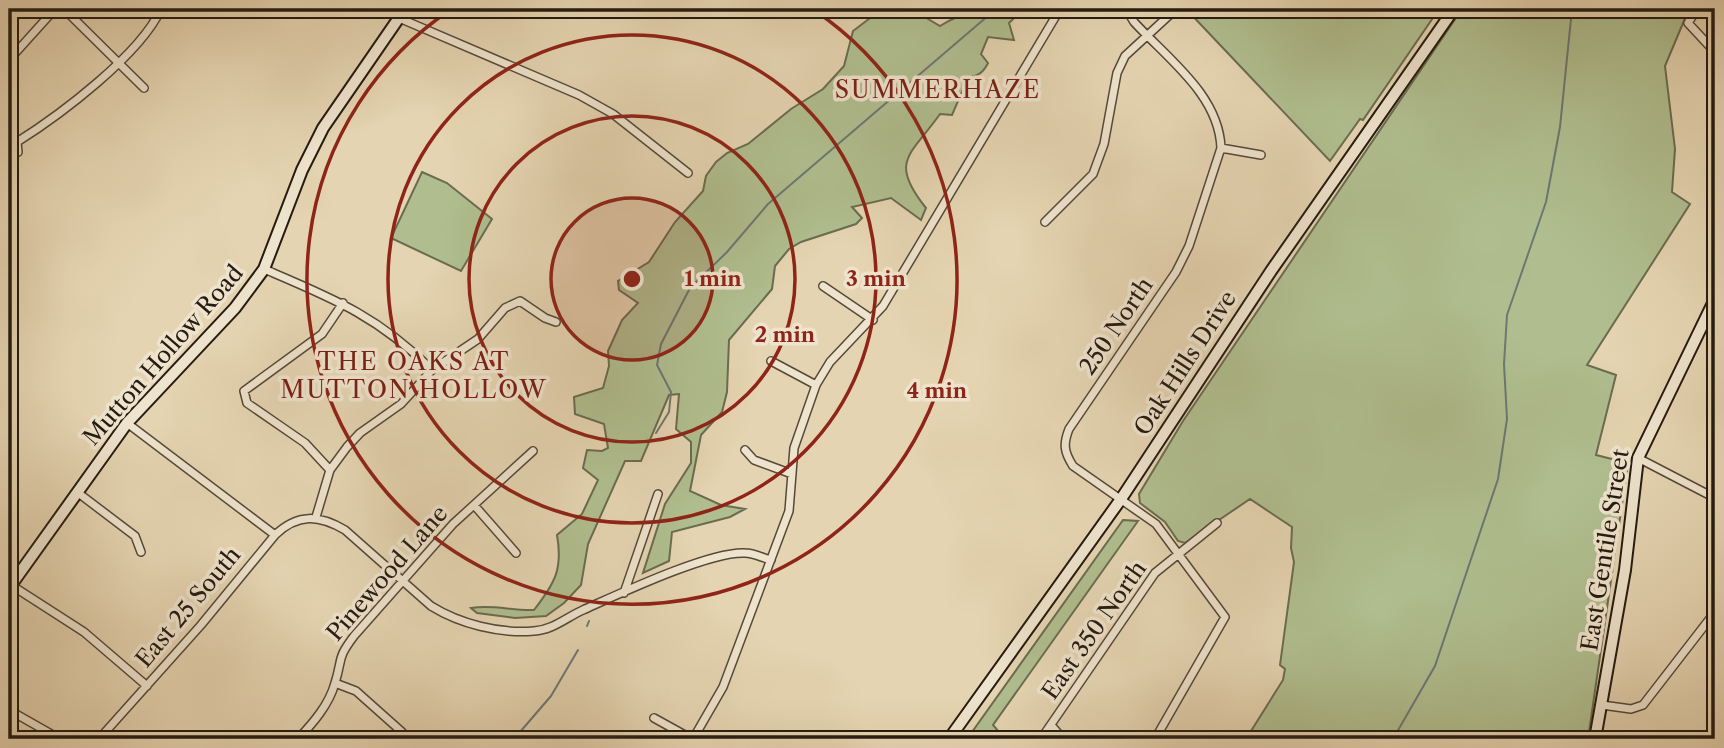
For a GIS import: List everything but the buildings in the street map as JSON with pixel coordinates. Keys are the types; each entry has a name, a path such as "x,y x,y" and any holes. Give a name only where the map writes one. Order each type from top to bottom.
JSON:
{"street":[{"path":"9,60 55,9"},
{"path":"64,9 119,60 144,88"},
{"path":"18,152 13,143 52,119 142,40 161,9"},
{"path":"654,718 692,739 723,687 789,511 794,448 816,385 830,362 873,320 1060,9"},
{"path":"1126,9 1147,36 1207,100 1216,116 1221,148 1261,155"},
{"path":"1045,222 1093,174 1104,144 1117,73 1125,57 1176,9"},
{"name":"Oak Hills Drive","path":"948,739 1121,499 1271,271 1454,9"},
{"path":"1697,9 1688,23 1715,52"},
{"path":"402,13 579,95 613,114 688,173"},
{"name":"Mutton Hollow Road","path":"10,586 127,423 235,309 264,269 302,170 323,128 402,13"},
{"name":"250 North","path":"1121,499 1073,466 1066,456 1064,442 1069,429 1176,272 1189,246 1221,148"},
{"path":"264,269 343,303 383,326 432,370"},
{"path":"823,286 873,320"},
{"name":"East Gentile Street","path":"1595,739 1625,570 1638,458 1715,299"},
{"path":"556,322 520,302 512,302 478,339 432,370 401,404 360,433 330,470 316,517 345,530 431,606 460,622 534,631 550,628 624,593 705,560 748,552 771,560"},
{"path":"330,470 305,443 247,403 244,391 322,334 343,303"},
{"path":"771,361 816,385"},
{"path":"127,423 275,534"},
{"path":"745,450 754,460 792,474"},
{"name":"Pinewood Lane","path":"298,739 316,720 335,683 339,655 474,505 533,451"},
{"path":"1638,458 1715,498"},
{"path":"77,492 135,536 141,552"},
{"path":"624,593 658,494"},
{"path":"1121,499 1156,524 1225,617 1155,739"},
{"path":"474,505 516,553"},
{"name":"East 25 South","path":"99,739 275,534 286,524 300,518 316,517"},
{"name":"East 350 North","path":"1041,739 1155,573 1217,523"},
{"path":"10,586 83,632 147,686"},
{"path":"1602,705 1631,709 1643,705 1715,612"},
{"path":"335,683 356,691 402,732"},
{"path":"9,709 60,739"},
{"path":"1051,725 1063,739"}],"green space":[{"path":"882,9 927,9 928,19 940,26 970,12 1023,9 1009,23 1014,40 988,37 981,54 988,63 980,73 968,78 952,115 940,114 908,159 908,179 926,208 921,220 891,198 852,207 862,218 856,224 801,242 789,249 775,266 772,289 729,340 727,392 722,412 701,435 690,491 721,505 745,509 730,517 672,532 669,561 643,573 665,504 691,463 691,442 676,429 679,394 669,395 641,461 625,461 588,544 581,585 564,603 546,616 515,618 477,613 471,608 534,610 556,575 559,557 557,535 582,514 598,480 583,468 587,450 602,451 608,448 604,424 575,414 574,397 603,388 609,366 608,351 622,320 638,303 619,290 618,281 649,262 675,222 703,191 706,176 716,162 727,153 748,144 791,109 823,89 844,66 853,31"},
{"path":"1186,9 1439,9 1363,120 1360,119 1330,161"},
{"path":"1462,9 1677,9 1686,16 1665,66 1675,149 1672,192 1690,204 1587,365 1616,375 1596,455 1628,463 1588,739 1246,739 1283,680 1285,669 1280,665 1294,562 1291,548 1292,527 1250,499 1185,543 1178,541 1165,522 1140,503 1139,494 1183,421"},
{"path":"422,172 447,183 492,219 461,271 391,238"},
{"path":"1123,520 1138,521 993,725 1005,739 967,739"}],"waterway":[{"path":"656,433 669,412 671,392 657,365 661,344 690,288 727,252 768,204 996,9"},
{"path":"1393,739 1435,666 1498,479 1507,419 1504,364 1507,315 1546,202 1560,127 1572,9"},
{"path":"587,626 589,621"},
{"path":"514,739 551,696 578,650"}],"district":[{"name":"SUMMERHAZE","path":"938,90"},
{"name":"THE OAKS AT MUTTON HOLLOW","path":"414,376"}]}
